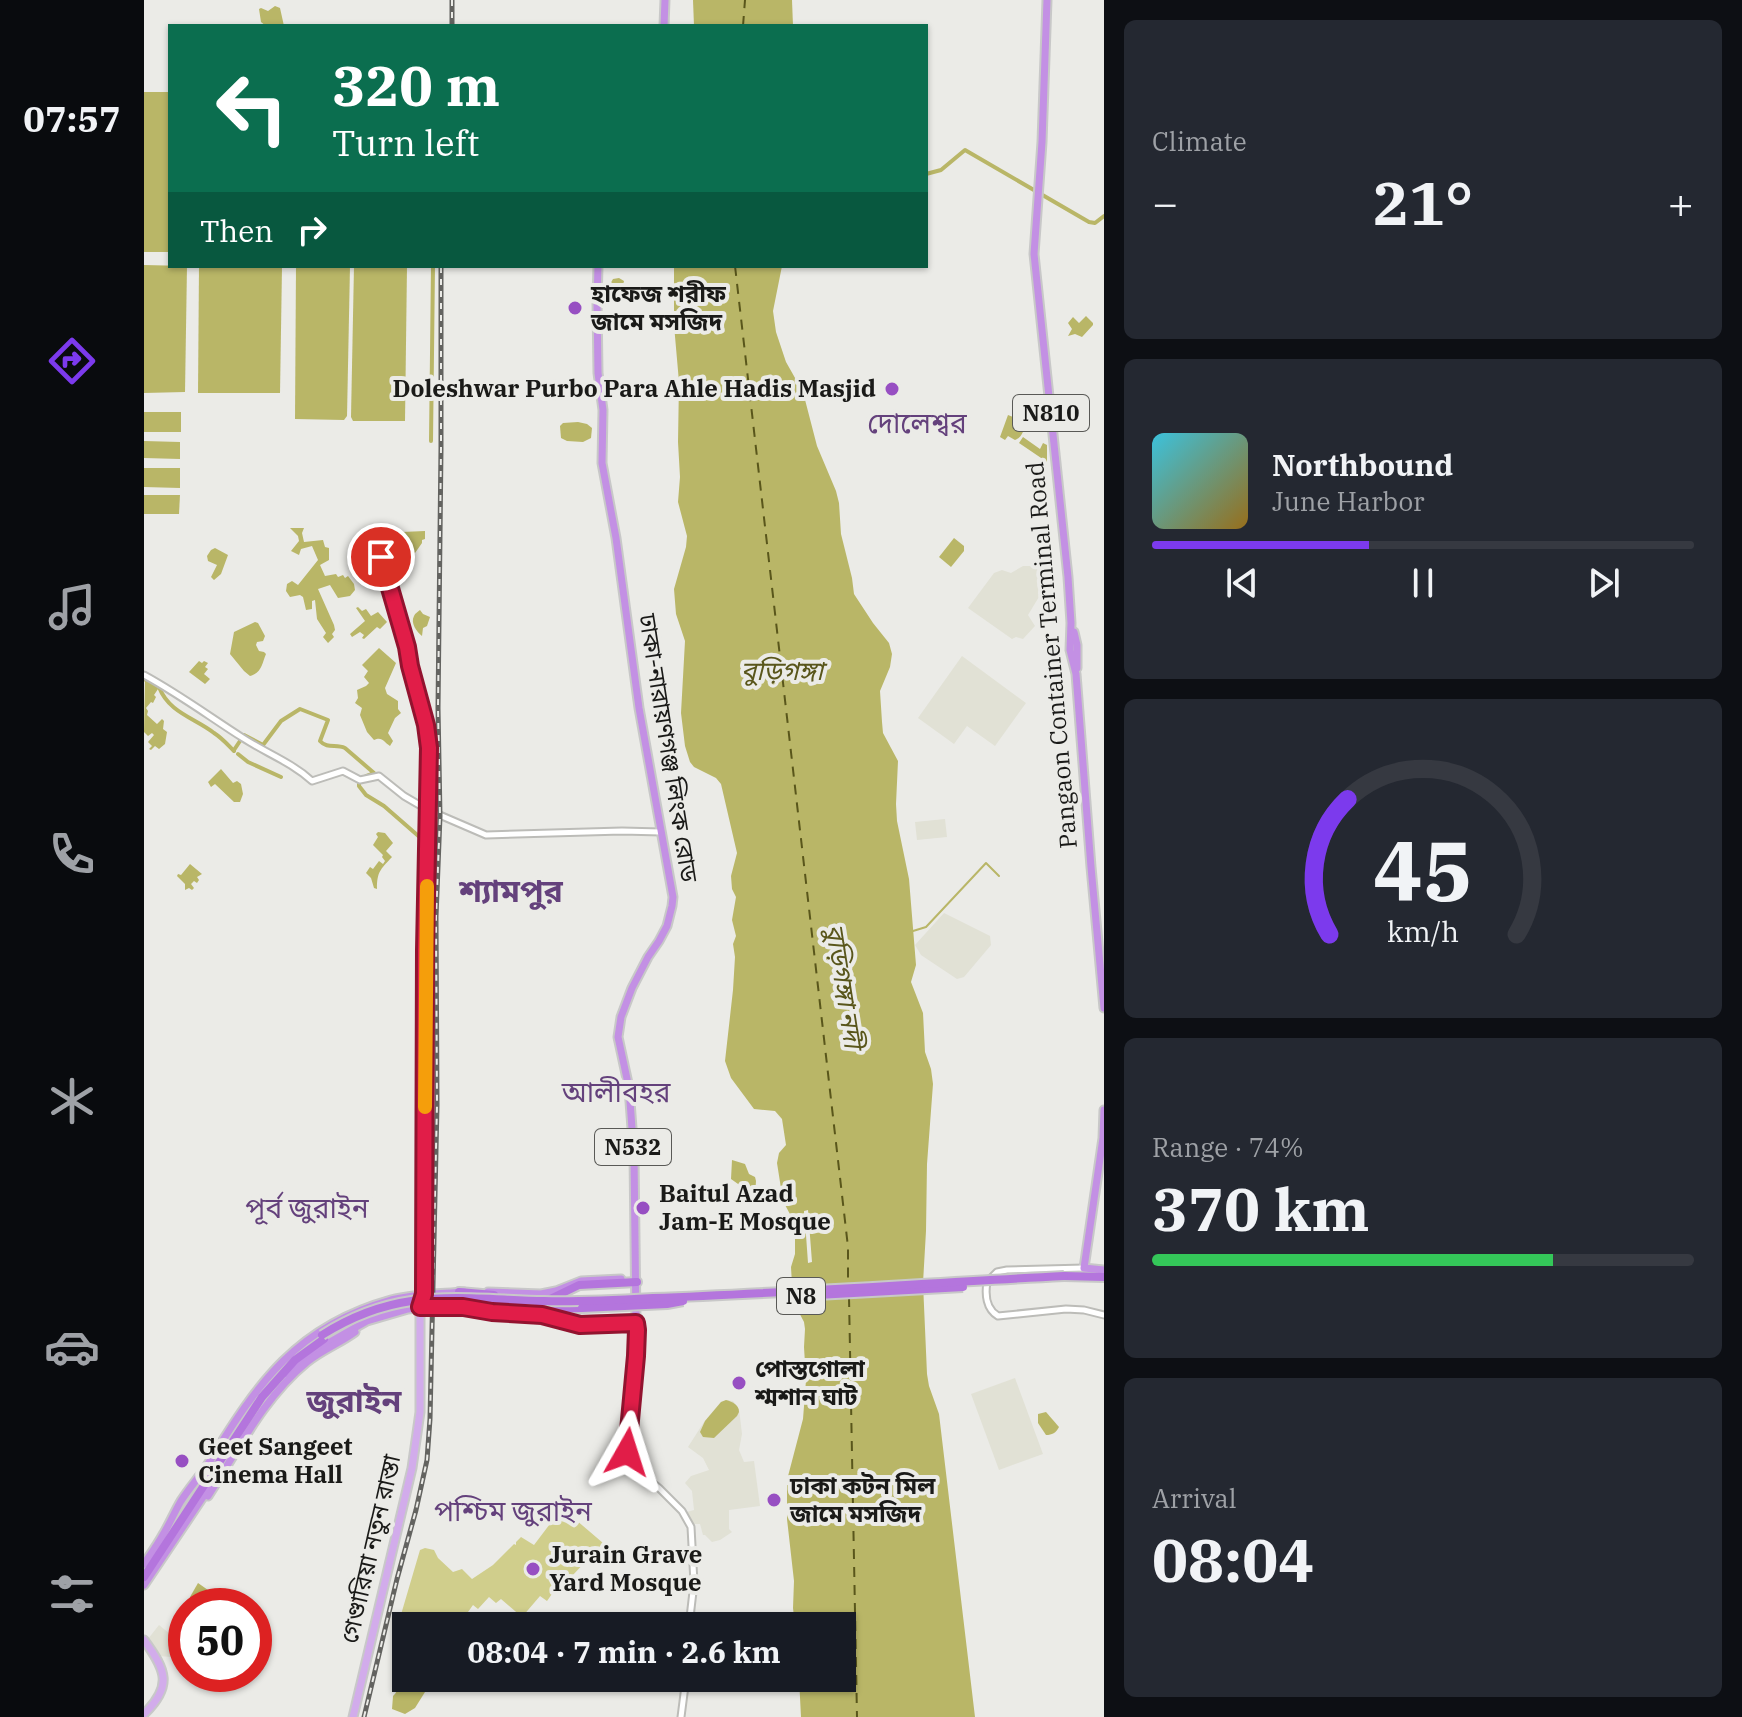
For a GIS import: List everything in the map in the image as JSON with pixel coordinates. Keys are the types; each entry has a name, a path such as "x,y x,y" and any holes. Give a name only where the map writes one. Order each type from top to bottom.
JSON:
{"highway":[{"path":"664,24 665,0"},
{"name":"Pangaon Container Terminal Road","path":"1047,0 1034,254 1071,623 1077,645 1076,674 1104,1008"},
{"name":"ঢাকা-নারায়ণগঞ্জ লিংক রোড","path":"598,268 602,463 616,538 639,708 672,888 672,906 663,933 632,988 621,1017 618,1037 629,1088 634,1155 637,1321"},
{"path":"1104,1110 1084,1268 1104,1270"},
{"name":"N8","path":"144,1574 263,1389 285,1363 303,1348 371,1310 417,1299 457,1297 581,1303 1064,1278 1104,1279"},
{"path":"144,1561 256,1392 276,1366 318,1332 362,1310 424,1294 541,1294 581,1281 636,1281"},
{"path":"636,1281 583,1287 577,1292 581,1303 579,1316 585,1319 637,1321"},
{"path":"144,1585 270,1393 301,1361 322,1346 365,1322 395,1312 420,1307 544,1303 573,1286 636,1281"},
{"path":"459,1292 544,1303 579,1321 637,1321"},
{"path":"463,1307 542,1315 580,1325 637,1321"}],"main road":[{"path":"373,529 407,647 429,748 424,1294"},
{"path":"144,675 242,738 274,754 312,781 343,771 359,780 379,776 428,810 486,835 661,832"},
{"path":"1084,1268 997,1272 987,1282 992,1313 998,1316 1066,1309 1104,1315"},
{"name":"গেণ্ডারিয়া নতুন রাস্তা","path":"353,1717 412,1472 420,1412 420,1307 424,1294"},
{"path":"637,1321 627,1452 636,1470 682,1511 691,1527 694,1583 691,1612"},
{"path":"144,1642 160,1674 156,1696 144,1712"},
{"path":"681,1717 684,1692"}],"shaded area":[{"path":"1023,566 1043,572 1048,582 1028,615 1035,626 1023,639 1012,639 968,608 994,573 1002,570 1011,573"},
{"path":"962,656 1026,703 995,746 967,726 954,744 918,718"},
{"path":"945,819 947,837 917,840 915,822"},
{"path":"944,913 990,936 991,945 964,977 957,979 921,955 915,945"},
{"path":"1015,1378 1043,1454 999,1470 971,1394"},
{"path":"733,1401 739,1409 742,1434 739,1450 744,1462 754,1461 760,1506 729,1510 729,1529 732,1532 712,1542 703,1535 700,1524 693,1524 687,1512 694,1510 692,1491 685,1483 691,1476 709,1470 703,1458 688,1447 704,1422 721,1402"},
{"path":"562,1508 603,1543 572,1576 566,1574 547,1601 540,1596 526,1612 516,1612 501,1599 496,1603 489,1597 478,1609 473,1605 468,1612 402,1612 420,1550 434,1550 453,1572 462,1569 472,1579 493,1565 521,1537 534,1545"},
{"path":"159,1625 168,1632 168,1657 159,1656 148,1639"}],"water":[{"path":"693,0 792,0 793,24 694,24"},
{"path":"275,6 280,8 284,24 261,22 259,9 268,11"},
{"path":"144,92 168,92 168,252 144,252"},
{"path":"144,265 187,268 185,392 144,393"},
{"path":"199,268 282,268 280,393 198,393"},
{"path":"296,268 350,268 347,416 344,420 295,419"},
{"path":"354,268 407,268 405,421 353,421"},
{"name":"বুড়িগঙ্গা","path":"674,268 782,268 773,311 776,332 786,362 803,392 817,446 836,491 841,534 854,594 889,643 892,654 880,691 883,733 898,761 897,821 909,879 916,965 911,982 923,1013 925,1052 933,1084 923,1283 927,1374 939,1414 975,1717 801,1717 800,1692 856,1692 856,1612 793,1612 787,1480 803,1419 805,1329 793,1301 791,1267 795,1254 795,1233 792,1218 783,1201 777,1163 779,1153 786,1145 782,1119 775,1111 754,1109 731,1078 725,1061 736,936 732,920 736,897 731,876 737,853 721,784 716,778 694,767 685,746 681,713 685,641 676,614 674,589 687,536 678,502 679,382 674,325"},
{"path":"613,279 624,281 623,294 614,300 610,298 610,286"},
{"path":"1086,316 1093,325 1082,337 1075,334 1068,336 1072,329 1068,323 1073,317 1079,323"},
{"path":"144,412 181,412 181,432 144,432"},
{"path":"1008,415 1026,422 1018,439 1008,436 1005,440 1000,437"},
{"path":"578,422 592,428 591,438 583,442 561,438 560,426 563,423"},
{"path":"1023,437 1040,449 1043,443 1047,445 1047,462 1019,443"},
{"path":"144,441 180,442 180,459 144,458"},
{"path":"144,468 180,468 180,488 144,487"},
{"path":"144,495 180,495 179,514 144,514"},
{"path":"290,528 304,528 304,542 323,540 325,547 329,548 329,560 320,565 325,576 348,576 354,584 355,590 350,596 338,598 330,585 318,589 335,630 332,634 334,637 328,643 317,619 315,600 312,601 312,609 306,610 303,597 290,597 286,591 287,584 292,581 298,585 318,560 312,546 301,549 299,555 291,551 299,541"},
{"path":"425,531 425,539 415,553 410,549 412,545 402,537 402,532"},
{"path":"954,538 964,546 964,551 951,567 939,557"},
{"path":"215,548 228,555 221,574 214,580 211,577 217,565 208,561 207,556"},
{"path":"358,607 362,611 366,609 371,616 378,612 387,622 364,639 360,632 352,637 350,634 365,621"},
{"path":"420,610 430,617 422,636 413,622 414,615"},
{"path":"255,622 265,636 256,645 259,651 266,654 259,670 250,676 230,654 234,632"},
{"path":"379,648 396,663 385,688 387,694 398,701 401,713 388,733 393,741 390,746 381,739 374,740 367,732 360,715 362,708 355,703 357,690 369,683 364,677 368,671 362,665"},
{"path":"199,661 208,663 204,674 210,679 205,684 189,672"},
{"path":"145,680 158,689 153,703 146,708 147,715 157,724 162,719 163,729 167,732 165,744 159,749 155,746 149,749 152,746 148,742 154,735 148,736 144,732"},
{"path":"221,769 233,783 237,781 241,784 243,794 240,802 234,802 215,784 211,787 208,782"},
{"path":"378,832 385,833 393,843 386,851 392,857 380,872 377,889 366,873 379,861 383,864 385,861 373,845"},
{"path":"190,864 202,874 197,877 197,883 194,881 191,884 192,890 185,890 185,884 177,876"},
{"path":"732,1160 745,1164 749,1174 755,1177 755,1196 731,1179"},
{"path":"726,1400 737,1406 737,1416 714,1438 703,1437 700,1432 705,1421"},
{"path":"1046,1412 1059,1427 1048,1435 1038,1423 1038,1414"},
{"path":"396,1692 425,1692 415,1708 405,1714 392,1709"}],"pier":[{"path":"808,1210 812,1262 808,1263 805,1221 792,1220 804,1219 804,1211"}],"waterway":[{"path":"928,173 941,170 965,150 1089,222 1095,223 1104,216"},
{"path":"431,441 433,268"},
{"path":"144,679 159,687 176,709 217,735 234,751"},
{"path":"234,750 244,735 263,745 281,721 300,709 328,720 320,741 345,748 374,773 366,776"},
{"path":"238,754 281,777"},
{"path":"359,780 359,786 366,795 384,806 423,840"},
{"path":"913,931 926,927 986,863 999,876"}],"ferry route":[{"path":"743,24 745,0"},
{"path":"735,268 848,1247 848,1286"},
{"path":"849,1297 857,1717"}],"railway":[{"path":"452,0 452,24"},
{"path":"364,1717 416,1510 427,1460 430,1419 440,816 441,268"}],"slow traffic":[{"path":"425,1107 427,886"}],"place":[{"name":"হাফেজ শরীফ জামে মসজিদ","path":"575,308"},
{"name":"Doleshwar Purbo Para Ahle Hadis Masjid","path":"892,389"},
{"name":"Baitul Azad Jam-E Mosque","path":"643,1208"},
{"name":"পোস্তগোলা শ্মশান ঘাট","path":"739,1383"},
{"name":"Geet Sangeet Cinema Hall","path":"182,1461"},
{"name":"ঢাকা কটন মিল জামে মসজিদ","path":"774,1500"},
{"name":"Jurain Grave Yard Mosque","path":"533,1569"}],"district":[{"name":"দোলেশ্বর","path":"917,423"},
{"name":"শ্যামপুর","path":"511,891"},
{"name":"আলীবহর","path":"616,1092"},
{"name":"পূর্ব জুরাইন","path":"307,1208"},
{"name":"জুরাইন","path":"354,1401"},
{"name":"পশ্চিম জুরাইন","path":"513,1511"}],"route":[{"path":"381,557 407,647 429,748 424,1294 420,1307 463,1307 542,1315 580,1325 636,1323 633,1401 627,1452"}],"water label":[{"name":"বুড়িগঙ্গা নদী","path":"844,986"}]}
